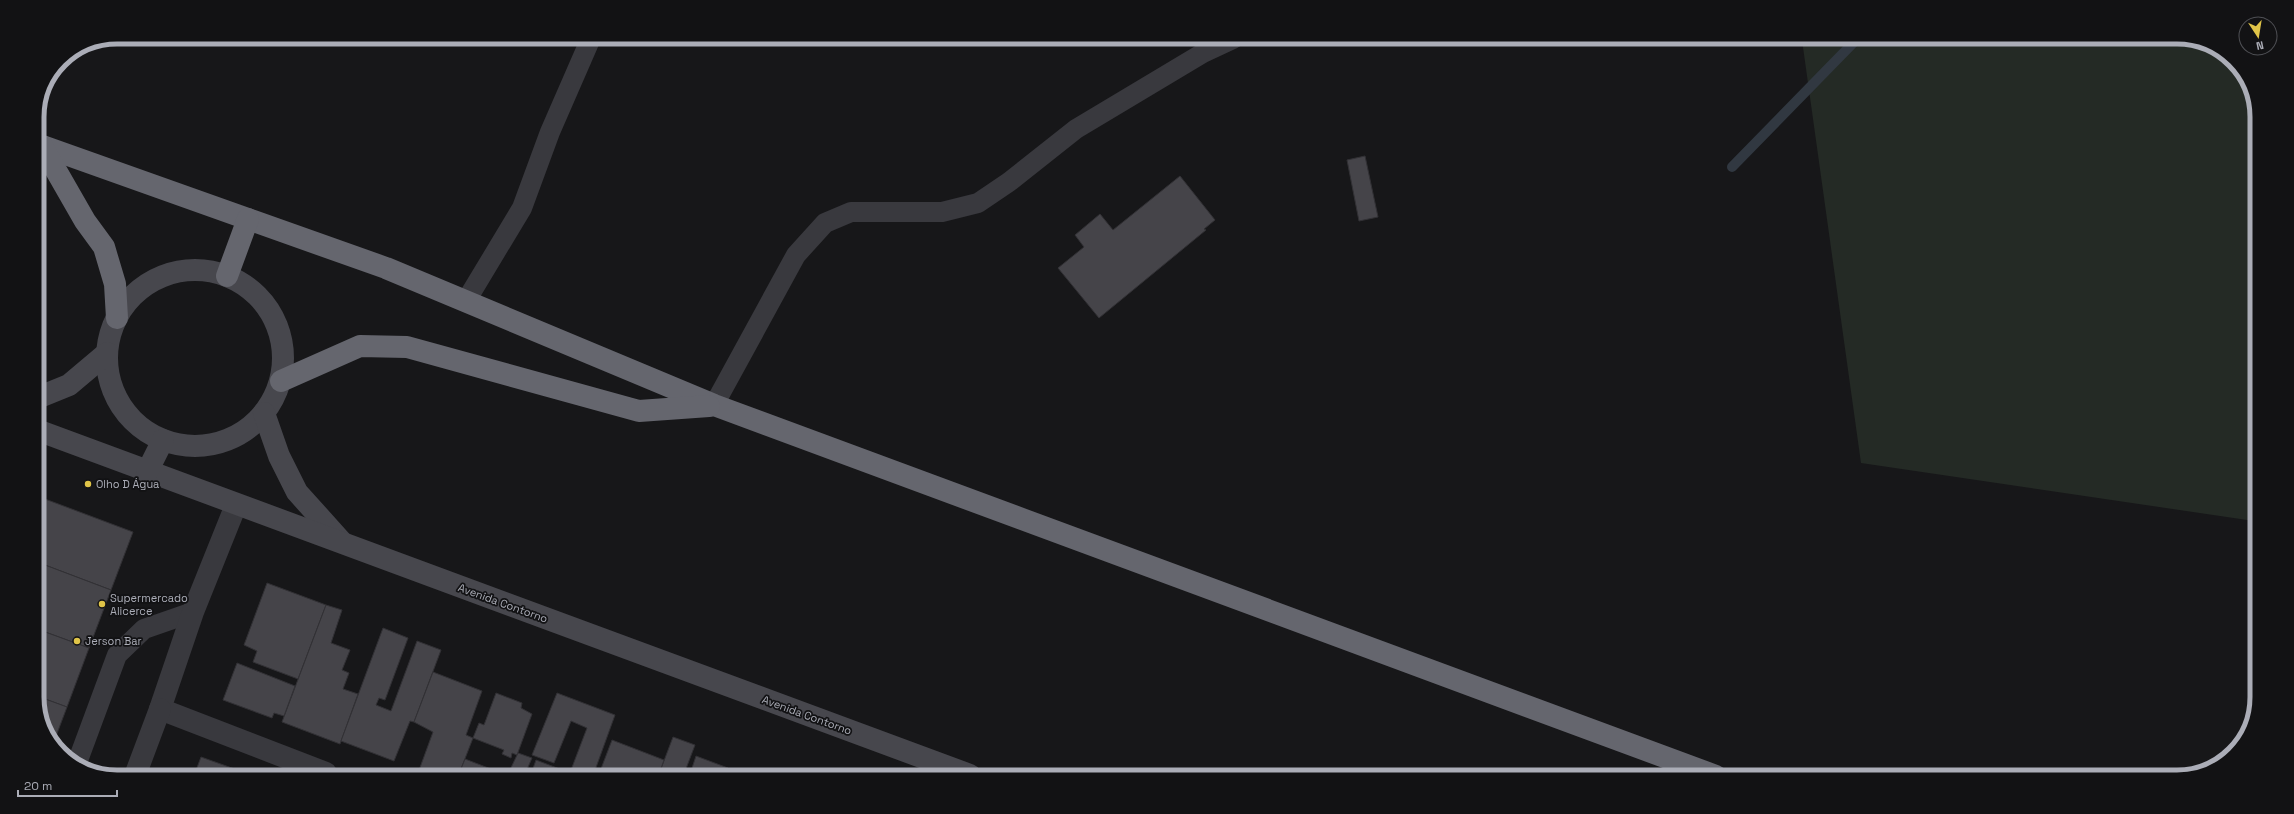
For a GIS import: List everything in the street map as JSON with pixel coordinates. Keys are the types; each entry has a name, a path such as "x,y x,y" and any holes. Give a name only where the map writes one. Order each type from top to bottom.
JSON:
{"highway":[{"path":"44,146 386,268 714,405 1700,770"},
{"path":"44,152 85,221 104,247 115,284 117,318"},
{"path":"227,276 248,219"},
{"path":"281,381 360,346 406,347 639,410 714,405"}],"street":[{"path":"197,270 210,271 227,276 244,284 258,296 276,321 283,344 284,363 281,381 274,398 264,413 250,426 235,436 218,443 199,446 181,445 163,440 132,420 121,406 112,389 108,371 107,353 110,335 117,318 140,289 156,280 173,273 197,270"},
{"path":"44,395 69,385 107,353"},
{"path":"264,413 279,456 297,492 344,545"},
{"name":"Avenida Contorno","path":"44,433 344,545 956,770"},
{"path":"147,472 163,440"},
{"path":"137,770 160,709 193,612 236,505"},
{"path":"160,709 318,770"}],"lane":[{"path":"466,301 522,208 550,132 588,44"},
{"path":"714,405 796,255 825,223 851,212 942,212 978,203 1008,182 1076,129 1203,53 1222,44"},
{"path":"78,759 117,655 144,629 193,612"}],"shaded area":[{"path":"1803,44 2177,44 2192,45 2201,48 2214,54 2229,65 2243,84 2249,102 2250,112 2250,520 1861,463"}],"building":[{"path":"1365,156 1378,217 1359,221 1347,160"},
{"path":"1180,176 1215,220 1204,229 1206,230 1099,318 1058,268 1084,247 1075,235 1100,214 1113,230"},
{"path":"44,499 133,532 111,590 44,565"},
{"path":"44,565 111,590 89,648 44,632"},
{"path":"267,583 326,605 298,679 253,662 257,651 244,645"},
{"path":"326,605 342,610 331,643 350,650 342,670 349,673 343,689 358,694 340,744 282,722"},
{"path":"383,628 408,638 385,700 379,698 376,705 391,711 417,641 441,650 414,722 410,721 394,761 341,741"},
{"path":"44,632 89,648 67,707 44,699"},
{"path":"237,663 295,686 284,716 274,713 272,718 223,700"},
{"path":"433,672 482,691 466,735 473,738 461,770 419,770 433,732 414,722"},
{"path":"496,693 522,703 521,708 532,714 517,755 512,753 511,758 502,754 504,750 473,738 479,723 484,725"},
{"path":"557,693 615,715 595,770 571,770 587,728 571,721 554,763 532,755"},
{"path":"44,699 67,707 56,737 51,730 45,712"},
{"path":"673,737 695,745 686,770 661,770"},
{"path":"612,740 664,760 660,770 601,770"},
{"path":"518,753 532,758 527,770 510,770"},
{"path":"696,756 728,768 727,770 691,770"},
{"path":"201,757 238,770 196,770"},
{"path":"465,759 494,770 461,770"},
{"path":"536,760 562,770 532,770"}],"waterway":[{"path":"1732,167 1852,44"}],"place":[{"name":"Olho D Água","path":"88,484"},
{"name":"Supermercado Alicerce","path":"102,604"},
{"name":"Jerson Bar","path":"77,641"}]}
